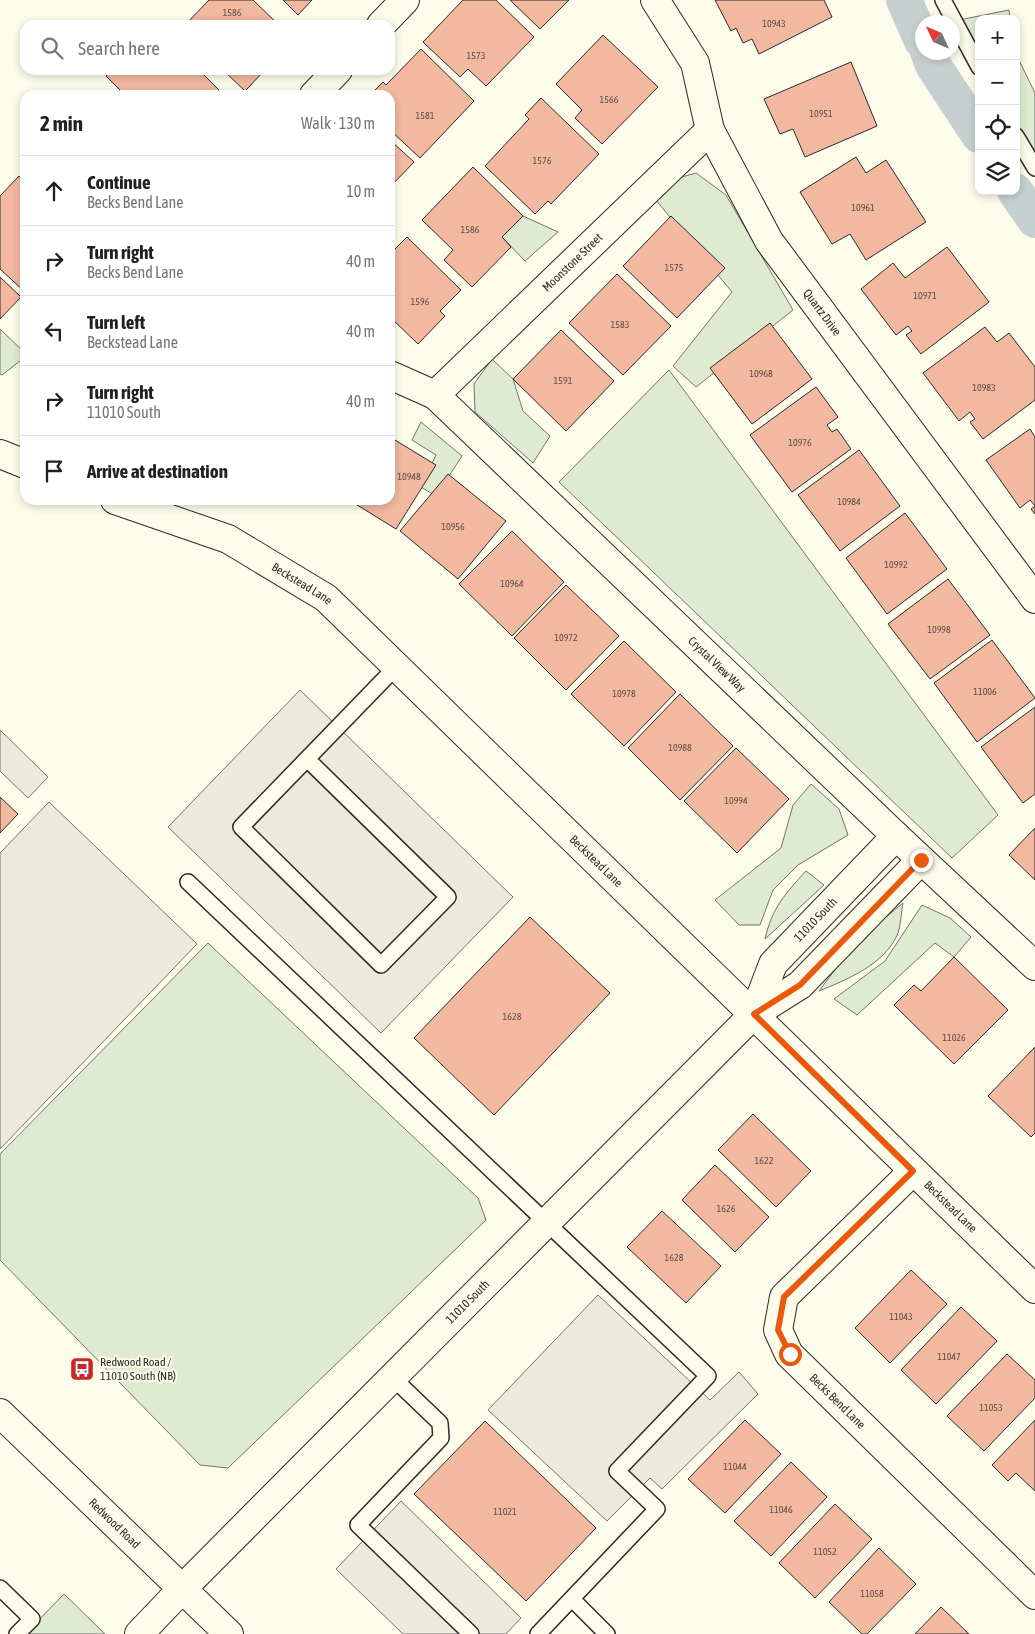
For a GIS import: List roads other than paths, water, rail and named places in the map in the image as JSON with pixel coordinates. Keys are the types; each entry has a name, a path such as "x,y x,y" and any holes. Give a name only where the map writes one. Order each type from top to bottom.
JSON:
{"street":[{"path":"386,20 405,0"},
{"name":"Quartz Drive","path":"655,0 695,63 710,130 769,241 1035,599"},
{"path":"319,90 333,75"},
{"name":"Moonstone Street","path":"435,395 710,130"},
{"name":"Crystal View Way","path":"395,377 435,395 921,860 1035,966"},
{"path":"0,454 20,462"},
{"name":"Beckstead Lane","path":"129,505 228,539 326,598 1035,1289"},
{"name":"11010 South","path":"754,1014 773,964 896,836"},
{"name":"11010 South","path":"139,1634 754,1014 800,985 921,860"},
{"name":"Becks Bend Lane","path":"913,1171 784,1297 778,1330 790,1354 1035,1595"},
{"name":"Redwood Road","path":"0,1413 228,1634"}],"lane":[{"path":"943,0 975,60"},
{"path":"1020,143 1035,168"},
{"path":"307,759 448,897 382,965 241,827 396,667"},
{"path":"188,882 708,1376 617,1471 657,1509 538,1634"},
{"path":"393,1378 440,1423 441,1438 358,1524 472,1634"},
{"path":"0,1588 32,1619 17,1634"},
{"path":"572,1599 607,1634"}],"waterway":[{"path":"904,0 915,25"},
{"path":"931,60 975,129"},
{"path":"1018,195 1035,220"}],"place":[{"name":"Redwood Road / 11010 South (NB)","path":"82,1369"}]}
